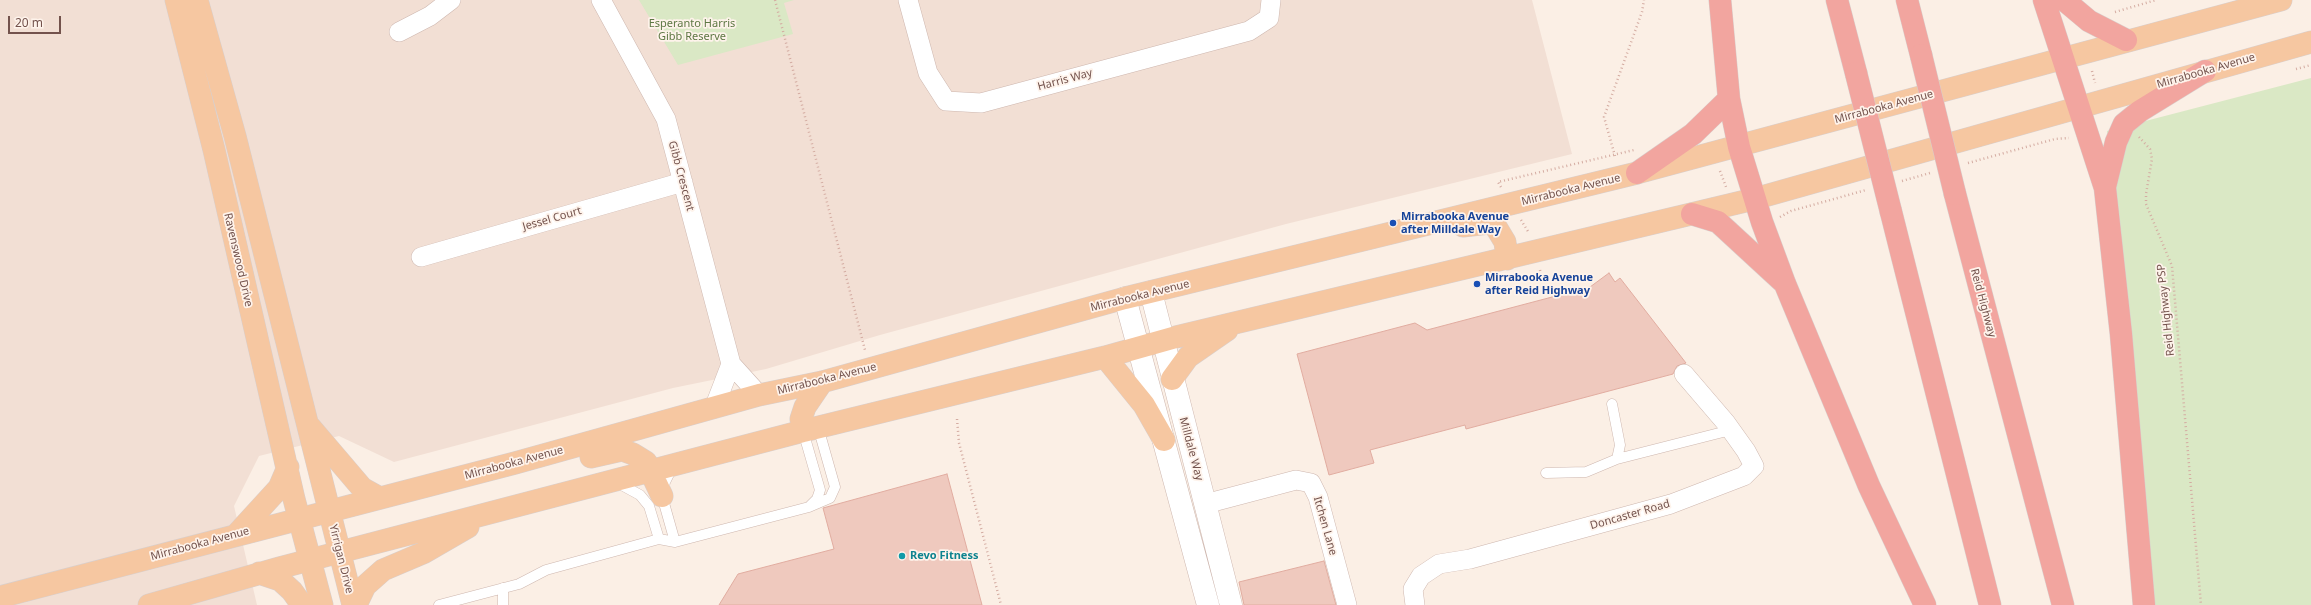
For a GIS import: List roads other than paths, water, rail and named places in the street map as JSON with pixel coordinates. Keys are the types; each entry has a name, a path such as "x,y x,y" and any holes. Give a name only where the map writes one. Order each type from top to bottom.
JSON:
{"highway":[{"path":"1720,0 1729,99 1739,147 1754,199 1784,284 1869,486 1925,605"},
{"path":"1837,0 1990,605"},
{"name":"Reid Highway","path":"1906,0 1955,194 2063,605"},
{"path":"2044,0 2105,188 2121,334 2144,605"},
{"path":"2064,0 2089,21 2126,40"},
{"path":"2105,188 2116,142 2124,124 2140,111 2205,71"},
{"path":"1637,173 1694,134 1729,99"},
{"path":"1692,214 1718,222 1784,284"}],"main road":[{"name":"Ravenswood Drive","path":"176,0 214,150 231,230 300,520"},
{"path":"197,0 237,144 329,512"},
{"name":"Mirrabooka Avenue","path":"0,597 515,463 759,395 822,382 1126,298 1739,147 2063,59 2126,40 2281,0"},
{"name":"Mirrabooka Avenue","path":"149,605 310,560 810,429 1139,349 1163,341 1244,321 1754,199 2311,42"},
{"path":"1375,237 1428,233 1479,223 1489,223 1496,227 1502,235 1507,259"},
{"path":"1172,379 1188,357 1223,332 1244,321"},
{"path":"1105,357 1144,405 1164,440"},
{"path":"810,429 801,419 805,407 822,382"},
{"path":"307,424 362,488 380,498"},
{"path":"515,463 562,464 622,450 633,454 646,462 652,471 662,496"},
{"path":"236,535 279,488 288,467"},
{"name":"Yirrigan Drive","path":"329,512 355,605"},
{"path":"355,605 365,586 383,570 423,553 496,512"},
{"path":"300,520 322,605"},
{"path":"259,574 280,580 292,591 302,605"}],"street":[{"path":"399,32 430,16 452,0"},
{"name":"Gibb Crescent","path":"601,0 666,119 731,364 759,395"},
{"name":"Harris Way","path":"908,0 928,73 946,101 981,103 1248,31 1269,18 1271,0"},
{"name":"Jessel Court","path":"421,256 683,182"},
{"name":"Milldale Way","path":"1150,292 1232,605"},
{"path":"1126,298 1208,605"},
{"path":"714,408 731,364"},
{"name":"Doncaster Road","path":"1415,605 1413,589 1421,576 1439,564 1470,559 1671,504 1744,476 1754,466 1731,430 1684,374"},
{"name":"Itchen Lane","path":"1205,504 1296,480 1311,484 1318,497 1347,605"}],"lane":[{"path":"1612,404 1620,445 1617,459"},
{"path":"439,605 463,602 502,588 519,584 546,570 659,539 675,542 809,508 830,498 835,487 810,429"},
{"path":"809,508 816,499 820,490 810,429"},
{"path":"1546,473 1586,472 1617,459 1731,430"},
{"path":"673,466 665,482 662,496 675,542"},
{"path":"613,481 640,496 649,506 659,539"},
{"path":"502,588 503,605"}],"place":[{"name":"Mirrabooka Avenue after Milldale Way","path":"1393,223"},
{"name":"Mirrabooka Avenue after Reid Highway","path":"1477,284"},
{"name":"Revo Fitness","path":"902,556"}],"park label":[{"name":"Esperanto Harris Gibb Reserve","path":"692,30"}]}
